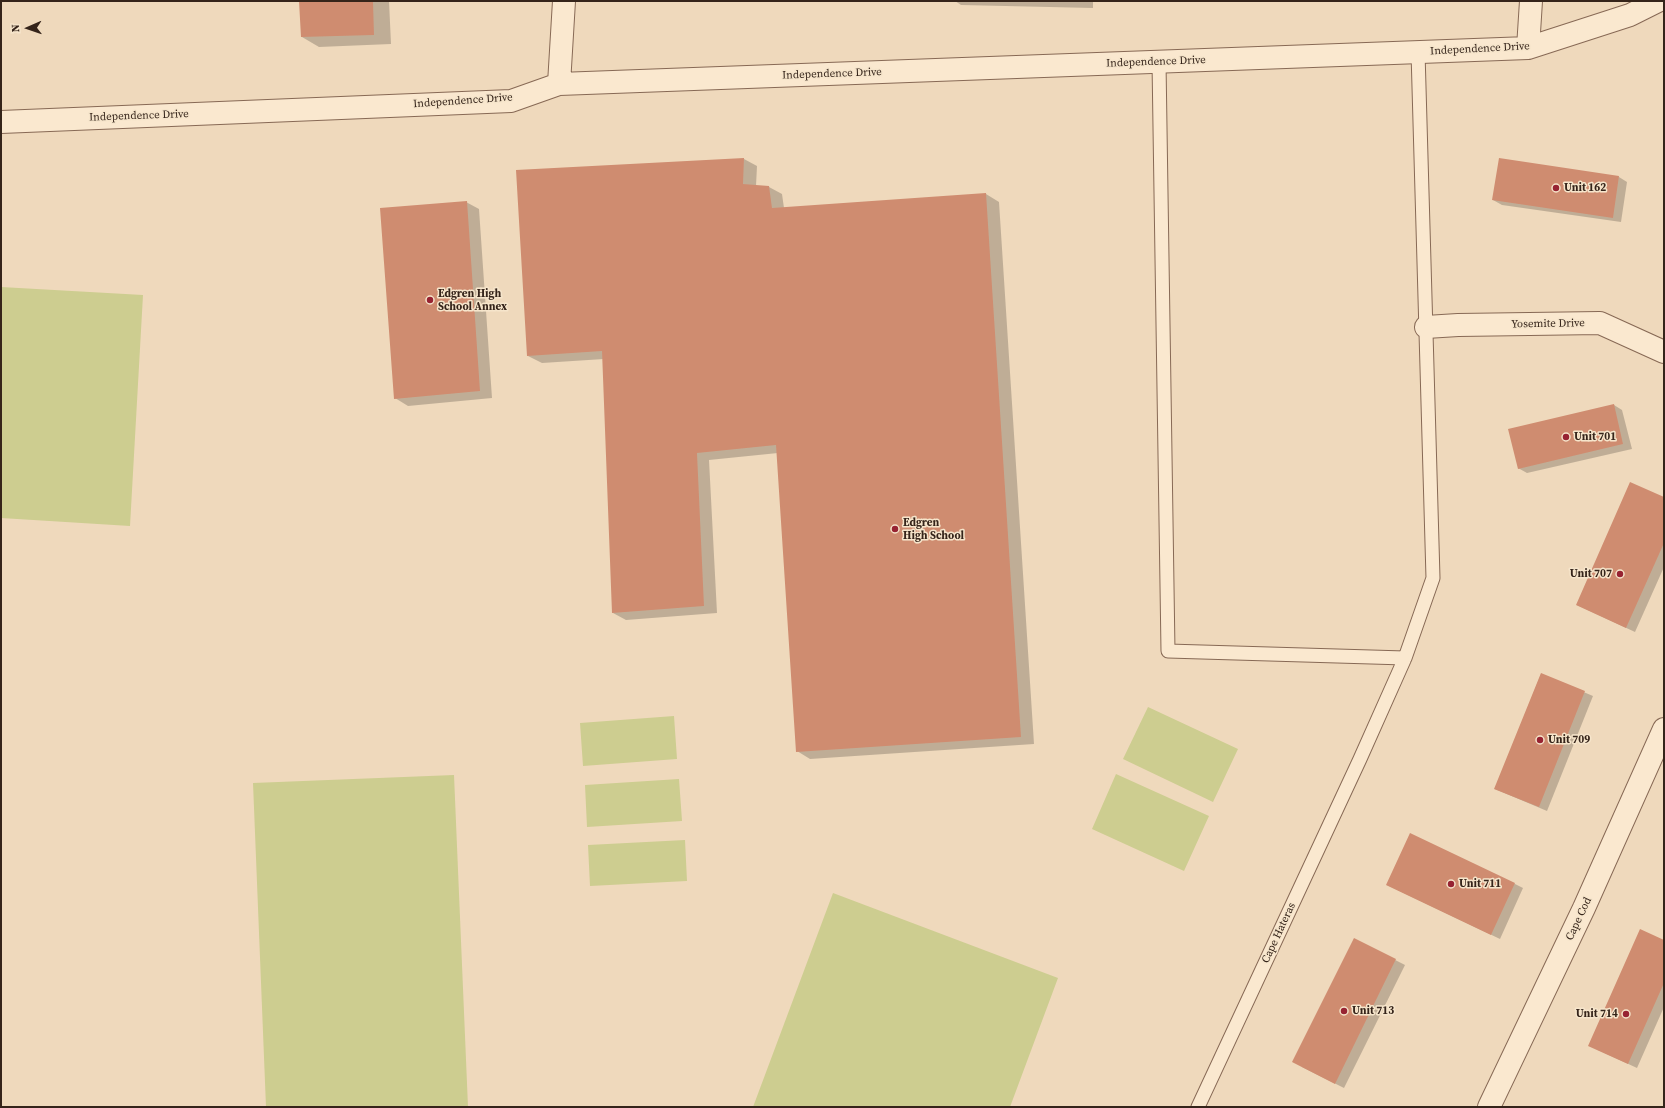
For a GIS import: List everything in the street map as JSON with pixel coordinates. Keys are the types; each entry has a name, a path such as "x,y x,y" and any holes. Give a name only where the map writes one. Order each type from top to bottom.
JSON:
{"street":[{"path":"559,84 564,1"},
{"path":"1528,48 1531,1"},
{"name":"Independence Drive","path":"1,122 511,100 559,84 1528,48 1630,15 1658,1"},
{"name":"Yosemite Drive","path":"1426,327 1458,325 1600,323 1664,352"},
{"name":"Cape Cod","path":"1489,1107 1584,908 1664,729"}],"lane":[{"name":"Cape Hateras","path":"1198,1107 1360,760 1405,658 1433,578 1418,52"},
{"path":"1159,62 1168,651 1405,658"}],"green space":[{"path":"1,287 143,295 130,526 1,518"},
{"path":"1148,707 1238,749 1213,802 1123,759"},
{"path":"674,716 677,759 583,766 580,723"},
{"path":"1116,774 1209,816 1184,871 1092,829"},
{"path":"454,775 468,1107 266,1107 253,783"},
{"path":"679,779 682,821 587,827 585,785"},
{"path":"685,840 687,881 590,886 588,845"},
{"path":"833,893 1058,978 1010,1107 753,1107"}],"building":[{"path":"299,1 373,1 374,35 301,37"},
{"name":"Edgren High School","path":"744,158 743,184 769,186 772,208 986,193 1021,737 796,752 776,445 697,453 704,606 612,613 602,351 527,356 516,170"},
{"name":"Unit 162","path":"1499,158 1619,176 1613,218 1492,200"},
{"name":"Edgren High School Annex","path":"467,201 480,391 394,399 380,208"},
{"name":"Unit 701","path":"1614,404 1623,444 1518,469 1508,429"},
{"name":"Unit 707","path":"1630,482 1664,497 1664,543 1626,628 1576,605"},
{"name":"Unit 709","path":"1541,673 1585,691 1539,807 1494,789"},
{"name":"Unit 711","path":"1410,833 1515,883 1491,935 1386,885"},
{"name":"Unit 714","path":"1640,929 1664,940 1664,983 1628,1064 1588,1046"},
{"name":"Unit 713","path":"1354,938 1396,959 1335,1084 1292,1062"}],"place":[{"name":"Unit 162","path":"1556,188"},
{"name":"Edgren High School Annex","path":"430,300"},
{"name":"Unit 701","path":"1566,437"},
{"name":"Edgren High School","path":"895,529"},
{"name":"Unit 707","path":"1620,574"},
{"name":"Unit 709","path":"1540,740"},
{"name":"Unit 711","path":"1451,884"},
{"name":"Unit 713","path":"1344,1011"},
{"name":"Unit 714","path":"1626,1014"}]}
